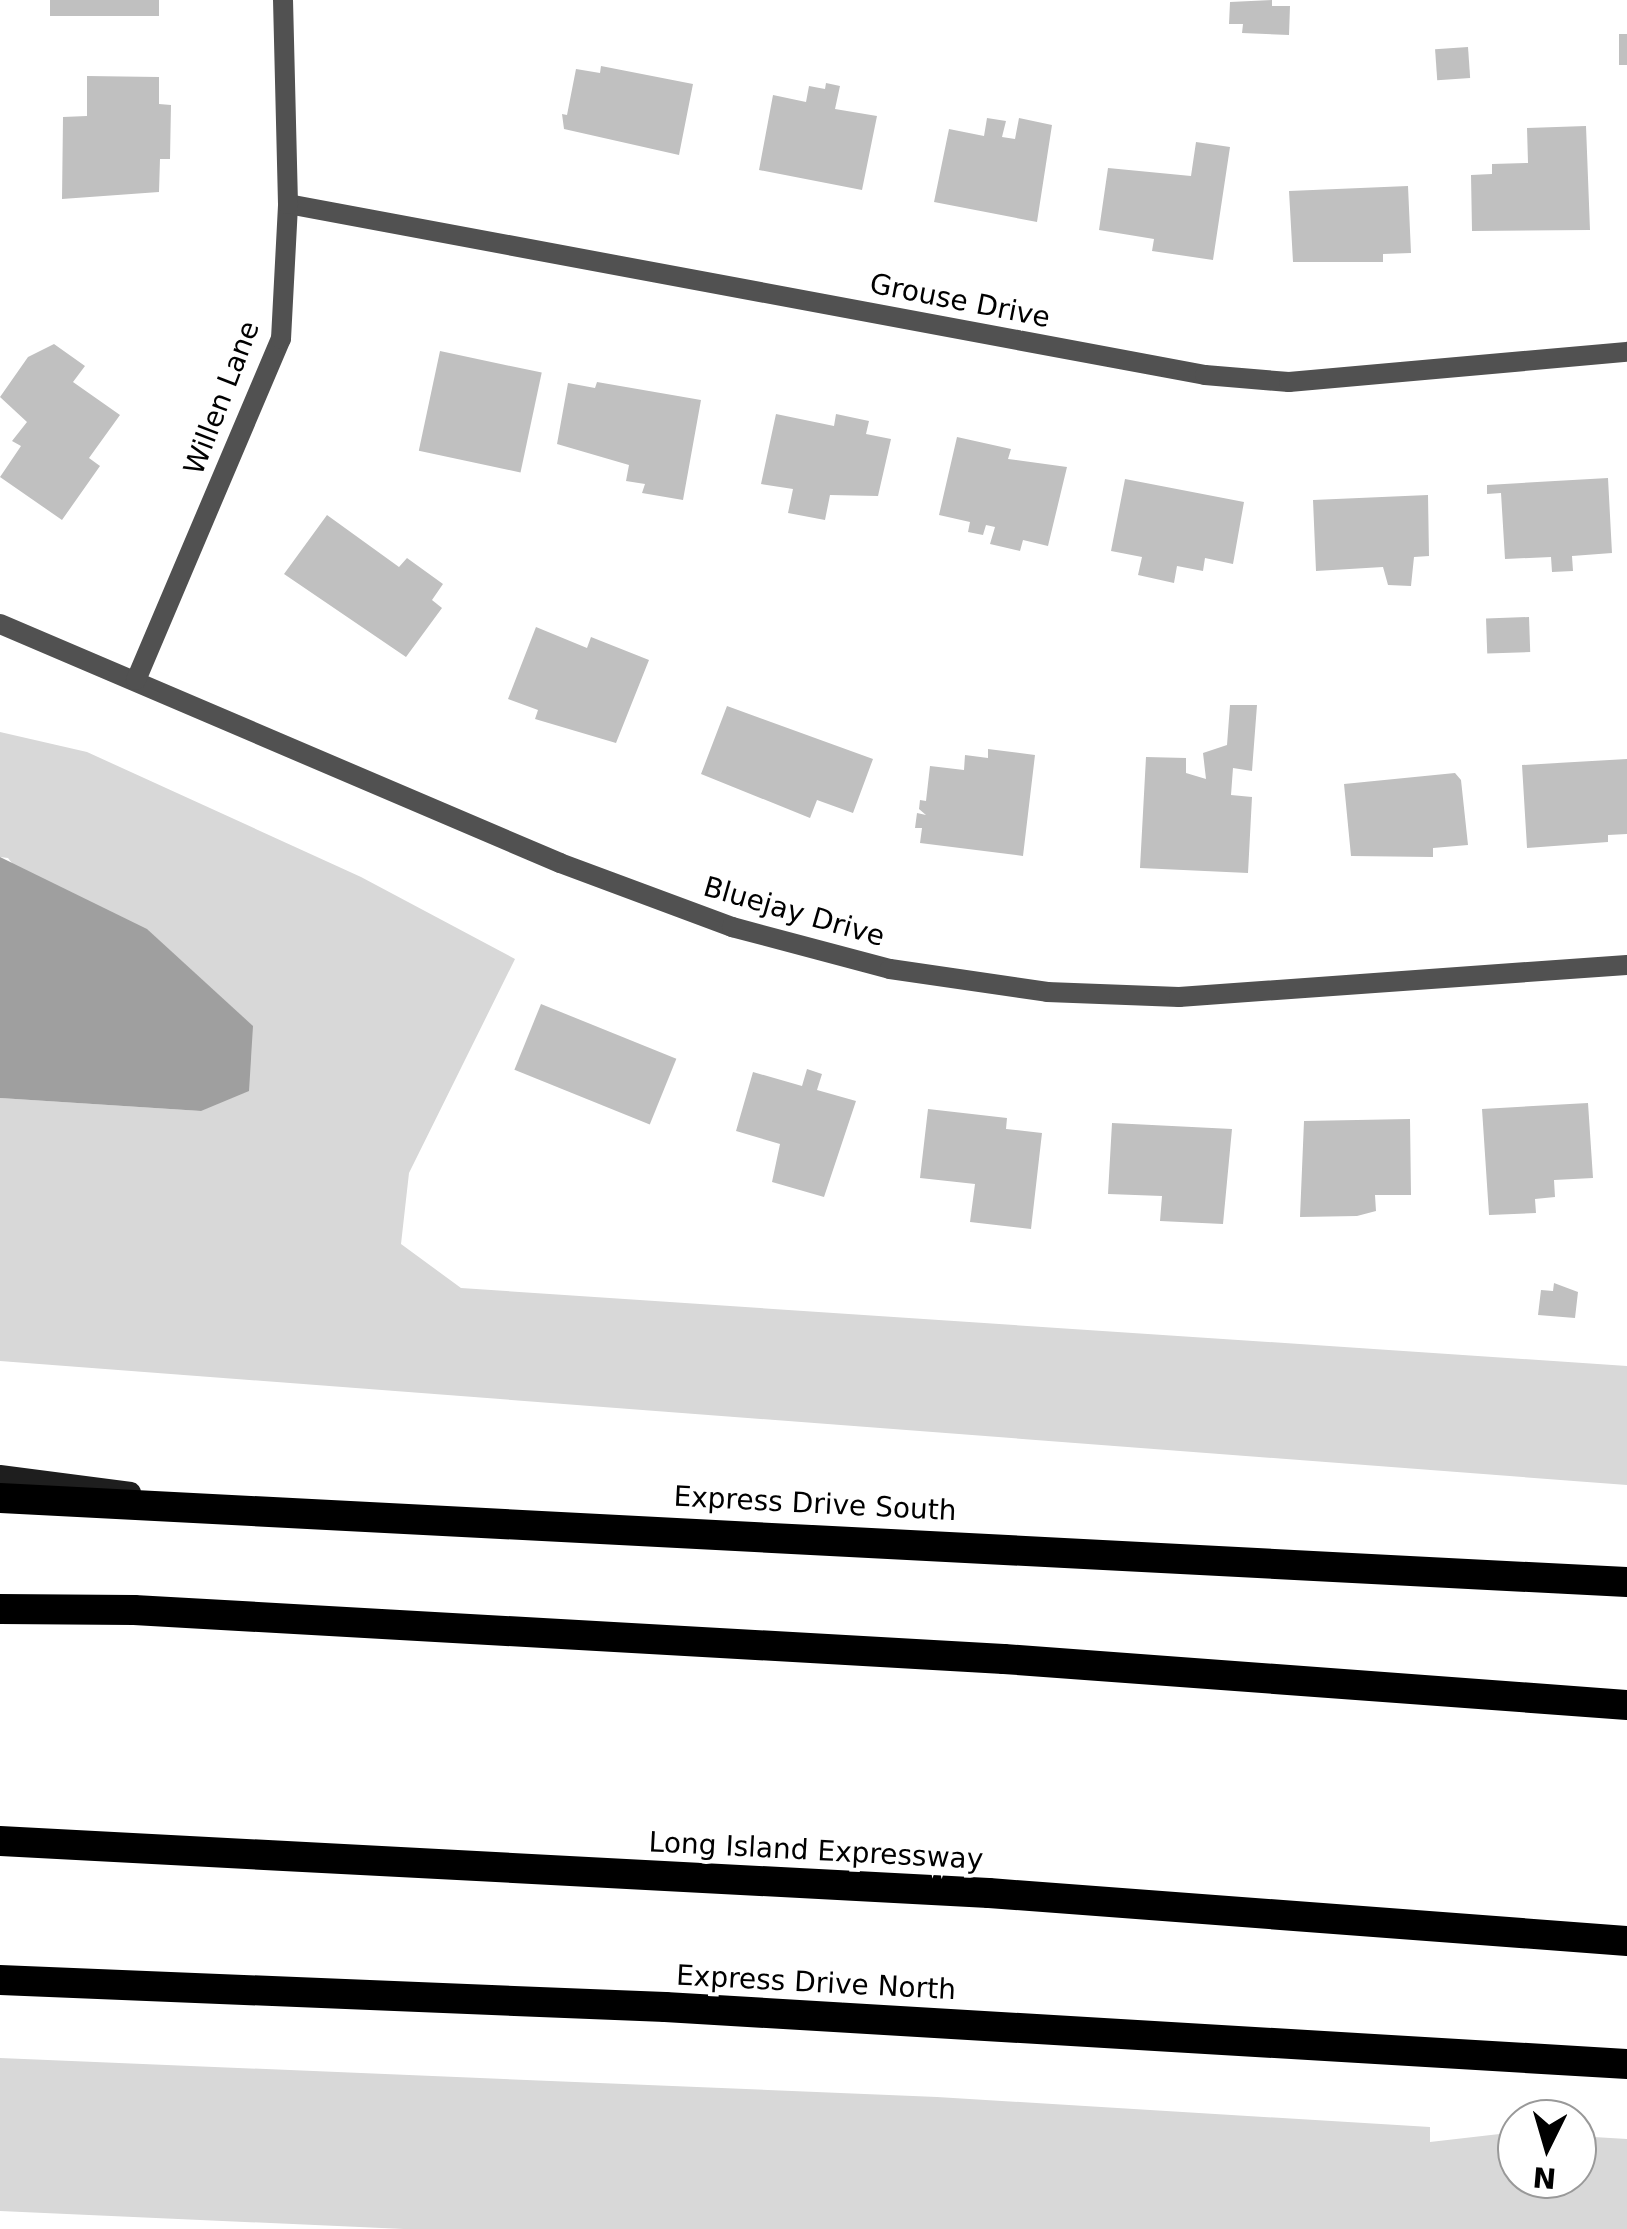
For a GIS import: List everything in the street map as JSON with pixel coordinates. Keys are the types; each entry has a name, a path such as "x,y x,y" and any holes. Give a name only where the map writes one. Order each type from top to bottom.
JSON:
{"highway":[{"path":"0,1498 252,1506"},
{"name":"Express Drive South","path":"252,1506 1627,1582"},
{"path":"0,1609 134,1610 984,1658 1627,1705"},
{"name":"Long Island Expressway","path":"0,1841 989,1893 1627,1941"},
{"name":"Express Drive North","path":"0,1980 665,2007 1627,2064"}],"main road":[{"name":"Express Drive South","path":"0,1476 252,1506"}],"street":[{"name":"Willen Lane","path":"136,680 281,339 288,204 283,0"},
{"name":"Grouse Drive","path":"288,204 1205,375 1289,382 1627,352"},
{"name":"Bluejay Drive","path":"0,624 560,863 732,927 890,969 1047,992 1180,996 1627,965"}],"shaded area":[{"path":"0,732 87,752 361,877 515,959 409,1173 401,1244 461,1288 1627,1366 1627,1485 0,1361 0,1098 201,1111 8,858 0,857"},
{"path":"0,857 147,929 253,1026 249,1091 201,1111 0,1098"},
{"path":"0,2058 937,2097 1430,2127 1430,2142 1497,2134 1497,2199 1597,2199 1597,2137 1627,2139 1627,2229 404,2229 0,2211"}],"building":[{"path":"50,0 159,0 159,16 50,16"},
{"path":"1272,0 1272,6 1290,6 1289,35 1242,33 1243,24 1229,24 1230,2"},
{"path":"1619,34 1627,34 1627,65 1619,65"},
{"path":"1468,47 1470,78 1437,80 1435,49"},
{"path":"601,66 693,84 679,155 564,129 562,114 567,115 576,69 600,73"},
{"path":"87,76 159,77 159,104 171,105 170,159 160,159 159,192 62,199 63,117 87,116"},
{"path":"826,83 840,86 835,109 877,116 862,190 759,170 773,95 806,102 809,86 825,89"},
{"path":"987,118 1006,121 1002,137 1015,139 1019,118 1052,125 1037,222 934,202 949,129 984,136"},
{"path":"1586,126 1590,230 1472,231 1471,175 1492,174 1492,164 1528,163 1527,128"},
{"path":"1196,142 1230,147 1213,260 1152,251 1154,239 1099,230 1108,168 1191,176"},
{"path":"1408,186 1411,253 1383,254 1383,262 1293,262 1289,191"},
{"path":"54,344 85,366 73,382 120,415 89,458 100,466 62,520 0,477 21,446 12,441 27,422 0,397 28,357"},
{"path":"440,351 542,373 521,472 419,451"},
{"path":"597,382 701,400 683,500 642,493 645,484 626,481 629,465 557,444 568,383 595,388"},
{"path":"776,414 834,426 836,414 869,421 866,434 891,439 878,496 830,495 825,520 788,513 793,489 761,484"},
{"path":"957,437 1011,449 1008,459 1067,467 1048,546 1023,540 1020,551 990,544 995,527 986,525 983,535 968,532 970,522 939,515"},
{"path":"1608,478 1612,553 1572,556 1573,571 1552,572 1551,557 1505,559 1501,493 1487,494 1487,485"},
{"path":"1125,479 1244,502 1233,564 1205,558 1203,571 1177,566 1174,583 1138,575 1142,557 1111,551"},
{"path":"1428,495 1429,556 1414,557 1411,586 1388,585 1383,567 1316,571 1313,500"},
{"path":"327,515 399,567 407,558 443,584 432,600 442,608 406,657 284,574"},
{"path":"1529,617 1530,652 1487,653 1486,619"},
{"path":"536,627 587,648 591,637 649,660 616,743 535,719 538,710 508,699"},
{"path":"1230,705 1257,705 1252,771 1233,768 1231,795 1252,797 1248,873 1140,868 1146,757 1186,758 1186,773 1206,779 1203,753 1227,745"},
{"path":"727,706 873,759 853,813 817,800 810,818 701,774"},
{"path":"988,749 1035,755 1023,856 920,843 922,828 915,828 917,813 926,815 919,809 920,800 926,801 930,766 964,770 965,755 988,758"},
{"path":"1627,759 1627,834 1608,835 1608,842 1527,848 1522,765"},
{"path":"1455,773 1461,780 1468,845 1433,848 1433,857 1351,856 1344,784"},
{"path":"541,1004 676,1059 650,1125 514,1070"},
{"path":"807,1069 822,1074 817,1090 856,1101 824,1197 772,1182 780,1144 736,1131 753,1072 802,1086"},
{"path":"1588,1103 1593,1178 1554,1180 1555,1197 1535,1199 1536,1213 1489,1215 1482,1109"},
{"path":"928,1109 1007,1118 1006,1129 1042,1133 1031,1229 970,1222 975,1184 920,1178"},
{"path":"1410,1119 1411,1195 1375,1195 1376,1211 1357,1216 1300,1217 1304,1121"},
{"path":"1112,1123 1232,1129 1223,1224 1160,1221 1162,1196 1108,1194"},
{"path":"1554,1283 1578,1292 1575,1318 1538,1315 1541,1290 1553,1291"}]}
